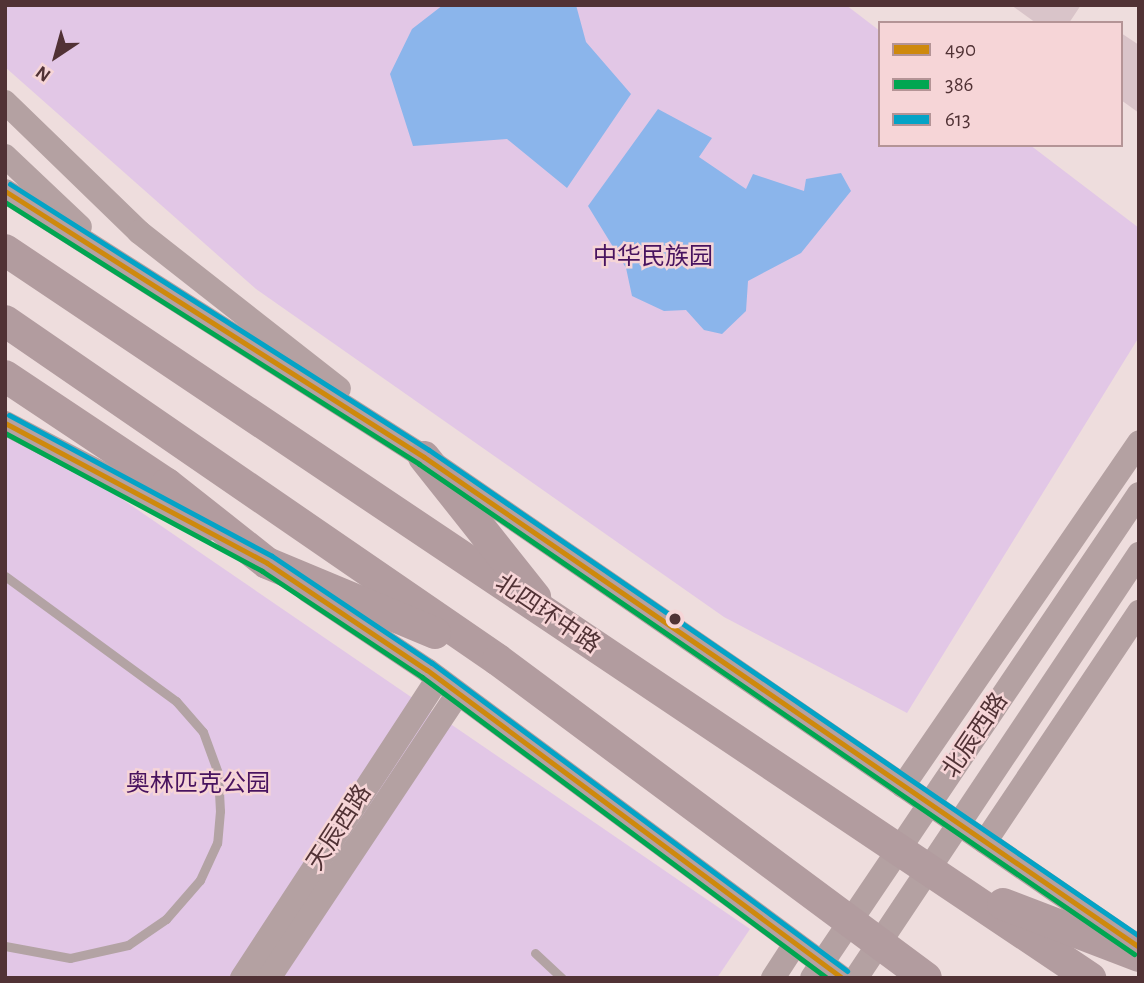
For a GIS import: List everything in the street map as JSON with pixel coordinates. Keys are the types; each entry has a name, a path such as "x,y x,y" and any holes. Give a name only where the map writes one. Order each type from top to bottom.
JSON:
{"highway":[{"name":"北四环中路","path":"5,250 1090,978"},
{"path":"5,321 498,660 926,978"},
{"path":"5,376 167,484 267,563 498,660"},
{"path":"424,457 553,620"},
{"path":"955,886 1139,956"}],"street":[{"path":"5,102 139,232 424,457"},
{"path":"5,156 129,274"},
{"path":"5,191 129,274 424,457 1139,947"},
{"path":"5,424 267,563 438,679 842,978"},
{"name":"北辰西路","path":"903,786 1139,442"},
{"name":"北辰西路","path":"812,978 1139,494"},
{"name":"北辰西路","path":"856,978 1139,554"},
{"path":"985,842 1139,612"},
{"name":"天辰西路","path":"242,978 438,679"},
{"name":"天辰西路","path":"269,978 458,694"},
{"path":"967,694 1048,748"},
{"path":"773,978 795,944"}],"lane":[{"path":"5,576 176,701 203,732 218,773 220,811 217,843 200,880 166,919 128,945 70,958 5,946"},
{"path":"287,951 289,978"},
{"path":"535,953 562,978"}],"green space":[{"name":"中华民族园","path":"5,5 846,5 878,29 878,147 1033,147 1139,228 1139,337 907,713 724,617 256,289 5,67"},
{"name":"奥林匹克公园","path":"5,419 750,929 717,978 5,978"}],"water":[{"path":"443,5 576,5 586,42 631,94 567,188 507,139 413,146 390,74 412,29"},
{"path":"658,109 712,138 699,157 746,189 753,174 804,191 806,179 841,173 851,191 801,253 748,281 746,311 722,334 704,330 686,310 664,311 632,296 626,268 588,206"}],"building":[{"path":"1011,5 1081,5 1070,21 1033,21"},
{"path":"1123,34 1139,45 1139,113 1123,101"}],"transit line":[{"name":"613","path":"10,184 429,450 1139,936"},
{"name":"490","path":"5,191 424,457 1139,947"},
{"name":"386","path":"5,202 419,464 1134,954"},
{"name":"613","path":"9,415 272,556 432,663 847,971"},
{"name":"490","path":"5,423 267,563 427,670 842,978"},
{"name":"386","path":"5,433 262,571 422,677 827,978"}]}
